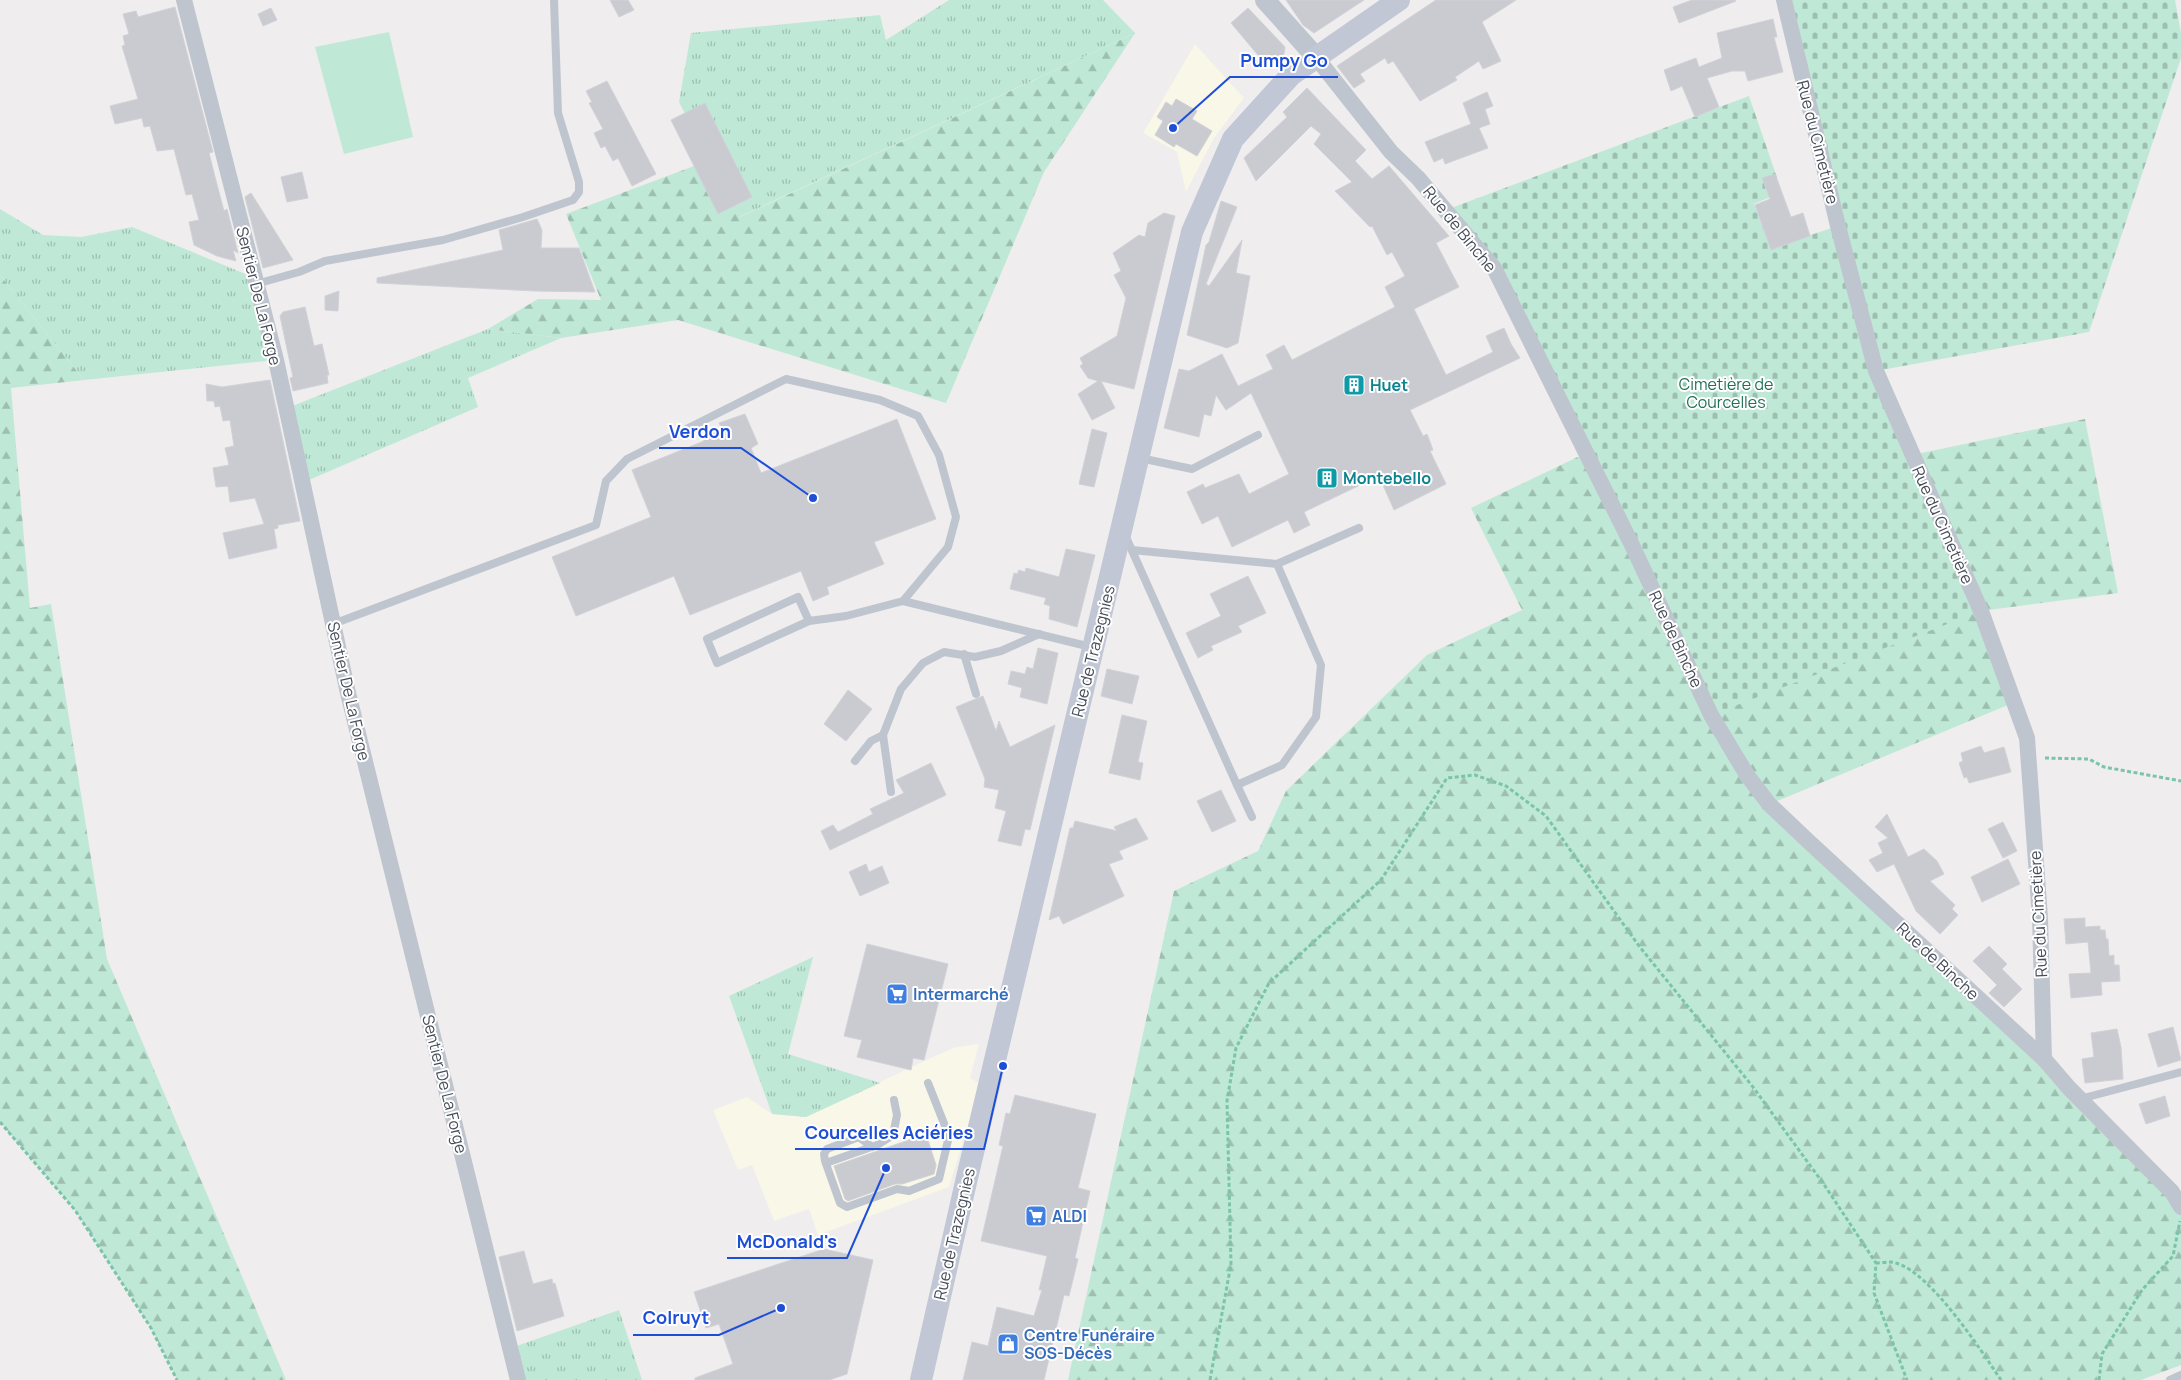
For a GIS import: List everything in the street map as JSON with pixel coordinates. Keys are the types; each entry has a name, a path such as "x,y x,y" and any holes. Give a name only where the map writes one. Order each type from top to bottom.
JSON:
{"main road":[{"name":"Rue de Trazegnies","path":"921,1380 968,1173 1140,458 1192,232 1232,139 1291,75 1315,56 1398,0"}],"street":[{"name":"Sentier De La Forge","path":"184,0 278,370 348,693 518,1380"},
{"name":"Rue de Binche","path":"1265,0 1315,56 1392,152 1418,178 1494,268 1632,545 1711,714 1747,775 1770,804 1807,840 2044,1060 2172,1192 2181,1207"},
{"name":"Rue du Cimetière","path":"1784,0 1838,226 1876,371 1981,611 2027,738 2040,918 2044,1060"}],"lane":[{"path":"256,284 299,272 325,261 443,240 523,217 573,200 579,192 579,182 558,113 554,0"},
{"path":"333,624 596,525 606,482 627,459 786,378 880,400 918,416 939,455 956,517 948,547 904,601"},
{"path":"1140,458 1192,469 1258,435"},
{"path":"1132,550 1277,564 1359,528"},
{"path":"1122,529 1252,818"},
{"path":"1237,785 1282,765 1316,717 1321,665 1277,564"},
{"path":"809,621 798,597 707,639 718,663 809,621 846,616 904,601 1093,647"},
{"path":"891,792 883,735 901,689 923,663 944,652 975,657 1001,651 1038,634"},
{"path":"964,654 976,694"},
{"path":"855,761 871,741 883,735"},
{"path":"2080,1099 2181,1072"},
{"path":"872,1147 859,1137 827,1149 824,1154 840,1203 848,1207 897,1189 909,1191 938,1179 949,1136 928,1083"},
{"path":"826,1163 872,1147 892,1135 898,1115 894,1100"},
{"path":"2170,1380 2181,1375"}],"path":[{"path":"2028,759 2089,759 2104,766 2181,781"},
{"path":"1210,1380 1232,1264 1227,1101 1236,1048 1269,983 1381,880 1447,778 1475,775 1506,786 1546,816 1640,946 1764,1103 1823,1183 1876,1263 1874,1292 1908,1380"},
{"path":"0,1122 75,1210 151,1328 177,1380"},
{"path":"2099,1380 2102,1354 2142,1290 2173,1256 2181,1216"},
{"path":"1876,1263 1895,1263 1927,1283 1957,1320 2000,1380"}],"shaded area":[{"path":"1195,44 1244,98 1214,138 1186,192 1177,152 1143,133"},
{"path":"979,1044 970,1078 981,1084 949,1187 818,1235 809,1209 774,1221 752,1165 738,1170 713,1110 747,1097 772,1114 806,1117 937,1055 956,1047"}],"green space":[{"path":"949,0 1103,0 1135,33 739,217 679,102 691,33 880,15 886,40"},
{"name":"Cimetière de Courcelles","path":"1784,0 2175,0 2181,33 2181,58 2089,332 1876,371 1981,611 1711,715 1494,268 1446,210 1749,96 1782,192 1754,204 1771,248 1838,226"},
{"path":"389,32 413,137 344,154 315,47"},
{"path":"1135,33 1044,172 946,403 678,320 561,338 488,329 538,299 601,300 566,214 710,160 740,217"},
{"path":"0,209 43,235 81,237 132,227 255,278 276,360 84,380 0,275"},
{"path":"0,275 84,380 11,388 30,608 51,604 107,959 286,1380 177,1380 151,1328 75,1210 0,1122"},
{"path":"488,329 561,338 468,378 478,407 302,483 287,408"},
{"path":"2085,419 2118,593 1981,611 2015,702 1770,804 2044,1059 2181,1207 2181,1365 2141,1380 1068,1380 1174,891 1258,851 1286,791 1427,655 1522,610 1471,508 1586,453 1912,455"},
{"path":"813,957 788,1054 880,1083 806,1117 772,1114 729,996"},
{"path":"619,1310 642,1380 518,1380 511,1348"}],"building":[{"path":"610,0 628,0 634,10 619,17"},
{"path":"1286,0 1364,0 1314,33 1303,25"},
{"path":"1436,0 1516,0 1482,22 1501,61 1483,69 1479,61 1455,77 1457,80 1420,101 1393,61 1388,64 1385,58 1360,74 1365,81 1354,88 1337,66"},
{"path":"1692,0 1736,1 1679,23 1673,7"},
{"path":"175,7 213,152 209,153 215,177 224,211 227,209 238,253 233,250 236,261 217,256 194,245 189,222 199,220 192,194 186,195 174,149 157,151 150,126 144,127 142,118 115,124 110,106 138,99 122,46 125,45 123,36 129,34 123,14 136,11 138,17"},
{"path":"271,8 277,20 263,26 258,14"},
{"path":"1248,8 1285,47 1284,54 1268,67 1231,23"},
{"path":"1773,19 1777,37 1774,37 1783,72 1748,81 1745,71 1732,71 1707,78 1719,107 1695,117 1682,86 1671,91 1664,70 1696,58 1699,67 1722,58 1717,33"},
{"path":"607,81 656,174 632,186 618,158 613,161 605,146 601,148 594,133 603,129 589,103 592,102 586,91"},
{"path":"1307,88 1366,150 1355,161 1372,179 1389,166 1449,236 1436,243 1459,287 1414,309 1446,375 1493,352 1486,336 1504,328 1520,358 1410,410 1423,436 1427,434 1433,450 1430,451 1446,484 1394,510 1379,476 1304,512 1310,525 1294,533 1288,520 1232,547 1218,516 1202,524 1187,492 1203,484 1205,488 1239,474 1249,494 1289,474 1251,393 1226,410 1216,395 1211,416 1204,414 1199,437 1164,428 1179,369 1189,371 1222,354 1238,386 1273,369 1266,355 1284,345 1292,360 1395,307 1385,287 1405,276 1392,252 1387,255 1372,226 1370,227 1335,191 1352,182 1314,144 1321,134 1311,126 1256,181 1244,158 1287,117 1283,112"},
{"path":"1487,92 1493,106 1485,109 1490,124 1479,128 1488,148 1445,164 1443,158 1434,162 1425,142 1471,124 1463,103"},
{"path":"1176,99 1197,111 1192,119 1212,131 1197,156 1176,144 1174,147 1155,135 1163,121 1157,117 1166,102 1172,106"},
{"path":"705,103 752,197 718,214 671,120"},
{"path":"302,172 308,198 287,202 281,177"},
{"path":"1775,174 1791,217 1803,213 1810,236 1771,250 1755,205 1770,199 1762,178"},
{"path":"251,193 293,260 263,268 245,197"},
{"path":"1221,201 1237,207 1206,284 1209,286 1242,240 1236,273 1250,276 1238,343 1227,348 1187,335 1206,245 1209,242"},
{"path":"1164,213 1175,216 1134,389 1101,381 1115,408 1092,420 1078,394 1098,381 1088,378 1080,366 1083,364 1080,358 1117,336 1126,298 1114,275 1121,271 1113,253 1139,235 1145,237 1148,223"},
{"path":"537,219 542,230 541,248 579,248 595,292 377,283 377,278 503,250 499,230"},
{"path":"339,291 338,311 325,310 325,296"},
{"path":"305,307 314,346 322,344 329,375 327,375 328,383 293,391 290,378 293,377 280,316 283,312"},
{"path":"270,380 300,521 278,525 278,528 274,529 277,548 229,559 223,533 264,524 255,498 230,502 228,486 216,487 213,468 229,465 225,448 234,446 230,420 223,421 220,406 215,407 214,401 207,401 206,384 222,387"},
{"path":"745,414 758,444 751,448 761,473 897,419 936,519 874,542 884,564 827,587 829,594 813,601 801,571 690,615 674,576 576,616 552,557 651,517 632,470 704,441 702,437 722,429 719,423"},
{"path":"1092,429 1107,433 1094,487 1079,484"},
{"path":"1066,549 1095,555 1077,627 1049,619 1050,606 1044,604 1046,598 1010,589 1014,573 1017,574 1019,570 1025,572 1026,568 1059,577"},
{"path":"1248,576 1266,613 1238,626 1242,632 1211,646 1213,650 1198,658 1186,633 1221,616 1210,594"},
{"path":"1038,648 1058,653 1047,704 1020,697 1022,688 1008,684 1011,671 1025,674 1027,667 1033,669"},
{"path":"1107,669 1139,676 1132,704 1101,696"},
{"path":"848,690 872,709 846,741 824,724"},
{"path":"983,696 996,731 999,721 1010,747 1055,725 1030,830 1025,829 1021,846 998,841 1006,811 995,808 999,790 984,787 985,779 956,707"},
{"path":"1122,715 1147,721 1138,762 1143,763 1140,780 1109,773"},
{"path":"1981,746 1984,753 2004,747 2011,772 1969,783 1967,777 1964,778 1959,763 1963,761 1961,753"},
{"path":"931,763 946,795 830,850 821,831 833,825 838,832 873,814 870,809 904,793 896,780"},
{"path":"1221,790 1236,821 1212,832 1197,801"},
{"path":"1887,814 1908,857 1924,849 1937,861 1944,874 1930,881 1955,905 1952,909 1958,915 1940,934 1916,911 1894,864 1877,872 1869,860 1883,853 1878,843 1888,838 1875,827"},
{"path":"1136,818 1148,839 1119,851 1123,859 1109,864 1124,896 1063,924 1059,916 1049,920 1070,828 1073,828 1075,821 1117,831 1114,827"},
{"path":"2003,822 2017,851 2003,858 1988,829"},
{"path":"2008,859 2020,884 1982,902 1971,877"},
{"path":"866,864 869,872 882,866 889,883 860,896 849,872"},
{"path":"2085,918 2085,927 2100,926 2100,930 2105,930 2106,939 2108,939 2109,956 2114,955 2114,965 2119,965 2120,981 2101,982 2102,995 2071,998 2069,974 2091,973 2088,942 2066,944 2064,919"},
{"name":"Intermarché","path":"867,944 948,964 924,1060 913,1058 911,1070 857,1057 862,1040 844,1036"},
{"path":"1989,946 2007,964 2002,969 2022,989 2004,1007 1989,993 1997,985 1973,961"},
{"path":"2173,1027 2181,1060 2158,1067 2148,1034"},
{"path":"2117,1029 2121,1047 2123,1079 2085,1083 2082,1059 2094,1057 2091,1033"},
{"name":"ALDI","path":"1015,1095 1096,1114 1078,1188 1090,1191 1075,1258 1078,1259 1069,1296 1064,1295 1044,1380 963,1380 972,1342 988,1346 997,1307 1034,1316 1042,1290 1039,1290 1047,1256 981,1241 1003,1146 999,1145 1006,1113 1010,1114"},
{"path":"2165,1096 2170,1116 2146,1124 2139,1104"},
{"path":"926,1134 936,1165 934,1174 902,1184 895,1184 848,1201 845,1199 834,1166"},
{"path":"824,1249 873,1260 847,1374 829,1380 695,1380 695,1378 733,1364 719,1324 706,1328 694,1292"},
{"path":"524,1251 533,1284 552,1279 553,1284 555,1283 564,1316 517,1331 499,1257"}],"place":[{"name":"Pumpy Go","path":"1173,128"},
{"name":"Huet","path":"1354,385"},
{"name":"Montebello","path":"1327,478"},
{"name":"Verdon","path":"813,498"},
{"name":"Intermarché","path":"897,994"},
{"name":"Courcelles Aciéries","path":"1003,1066"},
{"name":"McDonald's","path":"886,1168"},
{"name":"ALDI","path":"1036,1216"},
{"name":"Colruyt","path":"781,1308"},
{"name":"Centre Funéraire SOS-Décès","path":"1008,1344"}]}
